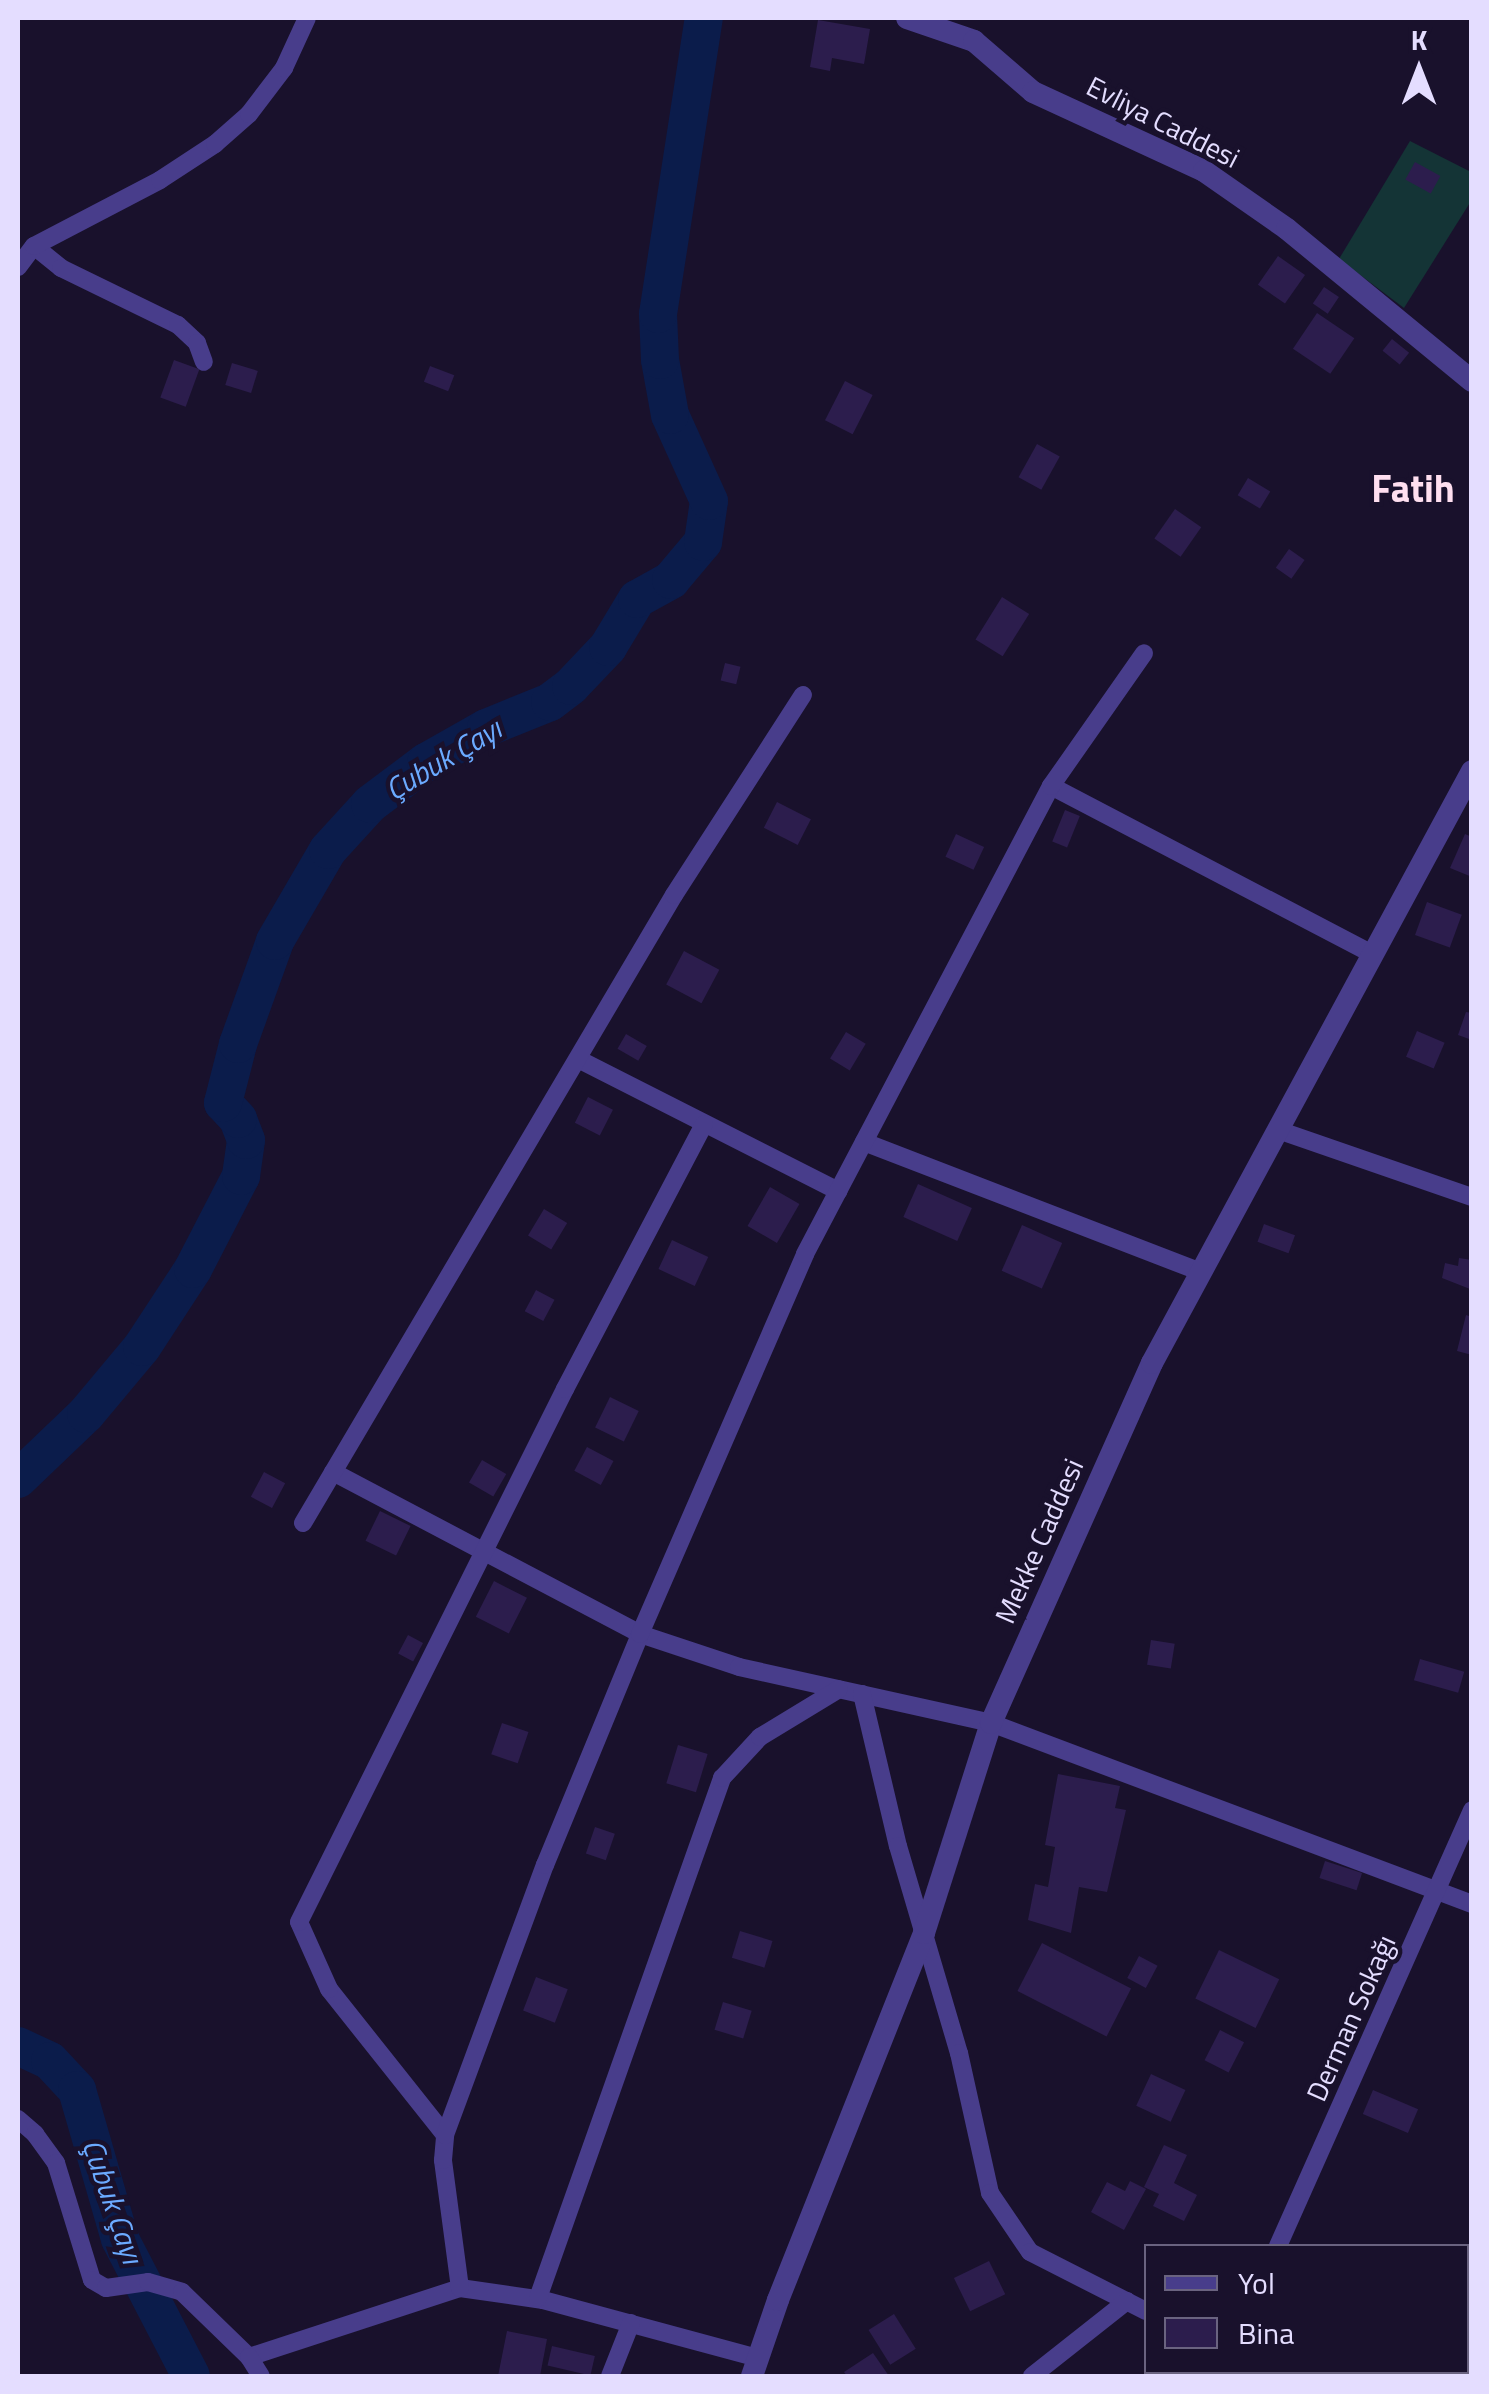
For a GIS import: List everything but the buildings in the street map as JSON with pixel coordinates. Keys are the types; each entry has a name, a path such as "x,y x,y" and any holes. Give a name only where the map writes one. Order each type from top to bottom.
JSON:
{"street":[{"path":"18,267 34,246 160,180 215,144 268,90 308,18"},
{"name":"Evliya Caddesi","path":"907,18 974,41 1033,92 1204,171 1286,229 1472,381"},
{"path":"34,246 61,268 178,325 197,343 204,362"},
{"path":"460,2288 444,2160 445,2134 545,1866 640,1634 805,1254 1050,786 1144,653"},
{"path":"303,1523 674,895 803,695"},
{"name":"Mekke Caddesi","path":"755,2367 924,1933 990,1723 1152,1363 1472,771"},
{"path":"1050,786 1372,954"},
{"path":"578,1059 838,1192"},
{"path":"445,2134 329,1989 299,1922 482,1554 704,1124"},
{"path":"1278,1130 1472,1197"},
{"path":"864,1142 1202,1272"},
{"path":"333,1472 640,1634 739,1667 990,1723 1472,1904"},
{"path":"538,2298 722,1778 760,1737 839,1689"},
{"path":"862,1694 924,1933 960,2053 990,2193 1030,2252 1144,2309"},
{"name":"Derman Sokağı","path":"1279,2244 1472,1810"},
{"path":"18,2120 35,2134 56,2163 87,2273 106,2288 148,2282 182,2292 249,2357 261,2376"},
{"path":"249,2357 460,2288 538,2298 631,2323 755,2367"},
{"path":"1032,2376 1127,2300"},
{"path":"610,2376 631,2323"}],"green space":[{"path":"1410,141 1471,172 1471,201 1404,308 1339,259"}],"waterway":[{"name":"Çubuk Çayı","path":"18,1479 86,1414 142,1347 193,1269 241,1176 246,1140 238,1119 223,1103 238,1044 275,941 328,850 370,804 426,762 486,728 550,702 571,686 608,647 637,599 671,580 703,542 709,501 670,415 660,360 658,314 704,18"},
{"name":"Çubuk Çayı","path":"18,2046 50,2061 77,2090 120,2239 191,2376"}],"district":[{"name":"Fatih","path":"1413,489"}]}
